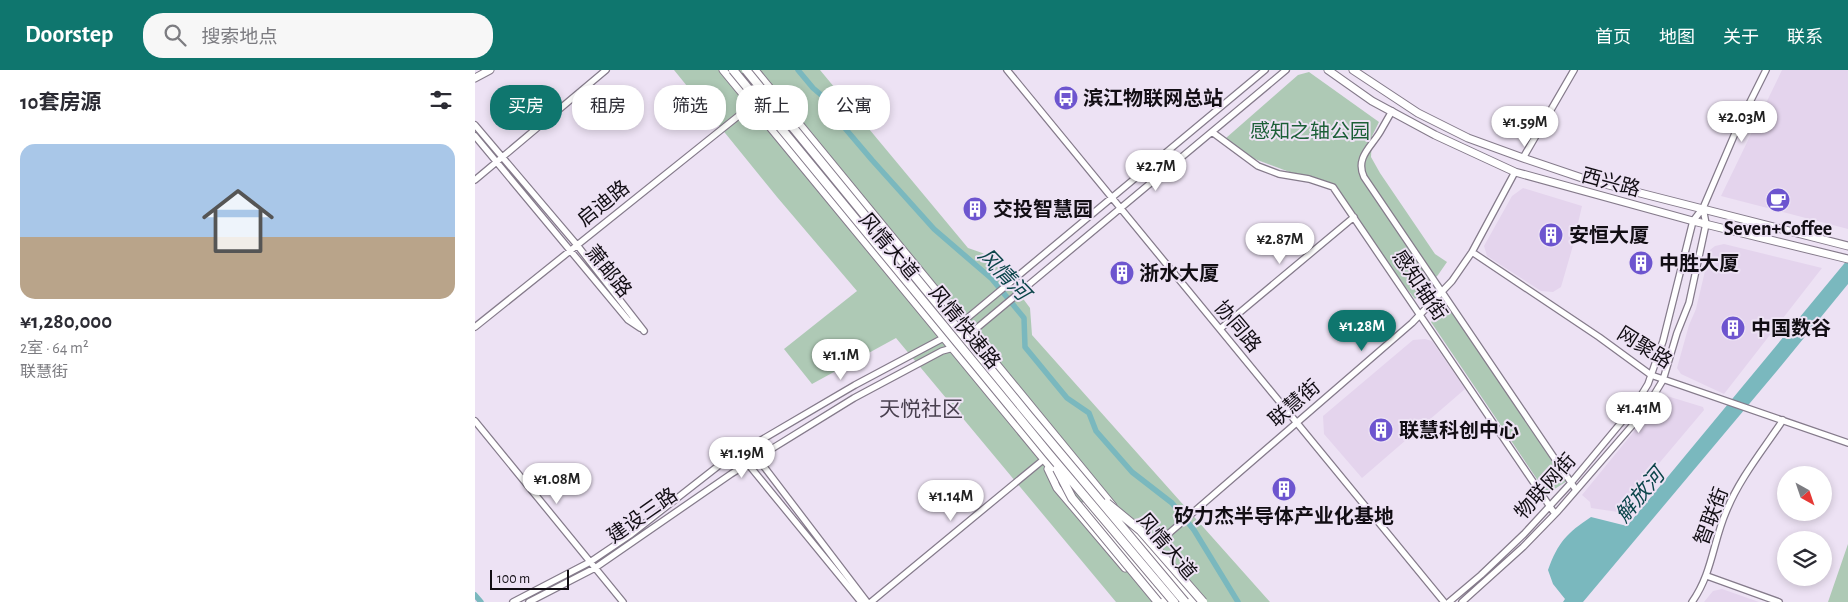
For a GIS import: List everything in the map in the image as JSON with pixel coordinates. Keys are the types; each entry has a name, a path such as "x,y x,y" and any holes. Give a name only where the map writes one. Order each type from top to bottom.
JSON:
{"highway":[{"name":"风情快速路","path":"733,70 1046,457 1173,602"},
{"name":"风情快速路","path":"746,70 1029,416 1185,602"},
{"path":"1046,457 1072,498 1158,602"},
{"path":"1093,491 1141,531 1203,602"}],"main road":[{"path":"475,78 490,70"},
{"name":"风情大道","path":"723,70 736,86"},
{"name":"风情大道","path":"755,70 1084,472 1193,602"},
{"name":"西兴路","path":"1328,70 1373,100 1435,135 1515,172 1693,221 1846,258"},
{"name":"西兴路","path":"1353,70 1418,113 1468,138 1523,158 1585,179 1848,246"},
{"name":"风情大道","path":"772,130 1165,602"},
{"path":"1046,457 1057,488 1154,602"}],"street":[{"path":"475,180 606,70"},
{"name":"协同路","path":"1007,70 1444,602"},
{"name":"建设三路","path":"513,602 590,562 630,535 698,481 739,453 855,385 945,337 1265,70"},
{"path":"953,348 1286,70"},
{"path":"1523,158 1574,70"},
{"name":"物联网街","path":"1449,602 1517,541 1550,506 1634,408 1651,375 1663,341 1693,221 1703,208 1739,124 1766,70"},
{"name":"感知轴街","path":"1392,111 1379,133 1365,151 1361,162 1361,170 1576,490"},
{"name":"启迪路","path":"475,327 736,118"},
{"path":"475,125 577,245"},
{"name":"感知轴街","path":"1211,132 1258,166 1279,174 1309,179 1333,188 1555,514"},
{"name":"萧邮路","path":"475,136 628,320 644,331 577,245"},
{"name":"联慧街","path":"1150,550 1420,314 1442,292 1472,252 1515,172"},
{"name":"物联网街","path":"1462,602 1523,547 1555,514 1643,413 1663,380 1677,333 1689,303 1707,224 1703,208"},
{"path":"1220,329 1354,217"},
{"name":"网聚路","path":"1472,252 1599,337 1651,375 1848,443"},
{"name":"建设三路","path":"529,602 595,568 705,490 854,398 942,350 953,348"},
{"name":"智联街","path":"1693,602 1707,576 1729,503 1783,420"},
{"path":"475,421 623,602"},
{"path":"749,447 867,602"},
{"path":"739,453 861,602"},
{"path":"871,602 1046,457"},
{"path":"1707,576 1779,602"}],"shaded area":[{"path":"1782,70 1848,70 1848,229 1721,196"},
{"path":"1523,188 1582,206 1561,287 1553,292 1541,291 1487,256 1484,246 1512,196"},
{"name":"中国数谷","path":"1724,244 1822,268 1724,394 1681,374 1677,368 1689,325 1696,309 1710,250 1715,246"},
{"path":"1848,259 1848,284 1781,366 1583,602 1563,602 1565,599 1553,584 1548,570 1564,539 1591,517 1627,526"},
{"path":"1425,339 1432,341 1465,389 1362,478 1324,434 1323,416 1413,340"},
{"path":"1667,396 1703,407 1704,410 1618,512 1591,508 1590,502 1582,495 1662,397"},
{"path":"1722,589 1759,602 1704,602 1713,591"}],"green space":[{"path":"674,70 820,70 832,85 818,85 818,130 870,130 968,248 991,256 1030,308 1032,335 1270,602 1116,602 896,338 812,384 784,349 857,291 723,130 726,130 726,85 686,85"},
{"name":"感知之轴公园","path":"1309,72 1379,122 1372,136 1371,157 1435,254 1447,262 1438,275 1415,299 1351,218 1330,187 1244,155 1226,138 1298,75"},
{"path":"1448,306 1567,481 1547,494 1431,322"},
{"path":"1848,544 1848,602 1828,602"}],"waterway":[{"name":"风情河","path":"798,70 813,88 827,100 832,113 934,229 992,279 1024,318 1025,347 1067,398 1089,413 1096,431 1132,472 1172,503 1194,530 1238,602"},
{"path":"475,595 481,602"}],"place":[{"name":"滨江物联网总站","path":"1066,98"},
{"name":"Seven+Coffee","path":"1778,200"},
{"name":"交投智慧园","path":"975,209"},
{"name":"安恒大厦","path":"1551,235"},
{"name":"中胜大厦","path":"1641,263"},
{"name":"浙水大厦","path":"1122,273"},
{"name":"中国数谷","path":"1733,328"},
{"name":"联慧科创中心","path":"1381,430"},
{"name":"矽力杰半导体产业化基地","path":"1284,489"}],"district":[{"name":"天悦社区","path":"921,409"}],"water label":[{"name":"解放河","path":"1640,495"}]}
